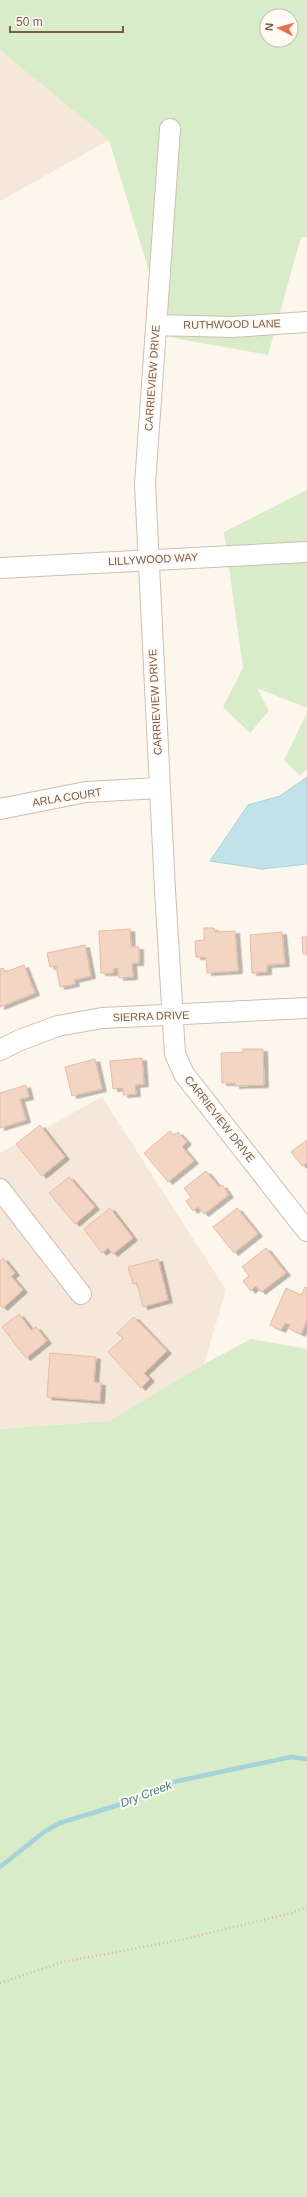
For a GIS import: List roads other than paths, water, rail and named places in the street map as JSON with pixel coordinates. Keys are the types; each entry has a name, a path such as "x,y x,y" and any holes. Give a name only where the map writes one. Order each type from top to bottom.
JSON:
{"street":[{"name":"CARRIEVIEW DRIVE","path":"170,129 145,484 175,1054 184,1074 307,1231"},
{"name":"RUTHWOOD LANE","path":"156,325 232,327 307,322"},
{"name":"LILLYWOOD WAY","path":"0,568 149,559 307,552"},
{"name":"ARLA COURT","path":"0,809 86,792 160,788"},
{"name":"SIERRA DRIVE","path":"0,1050 20,1040 58,1026 95,1019 307,1008"},
{"path":"0,1189 81,1294"}],"water":[{"path":"307,777 307,864 262,869 210,861 248,805 280,796"}],"waterway":[{"name":"Dry Creek","path":"0,1867 44,1832 60,1823 128,1802 173,1782 291,1757 307,1759"}]}
